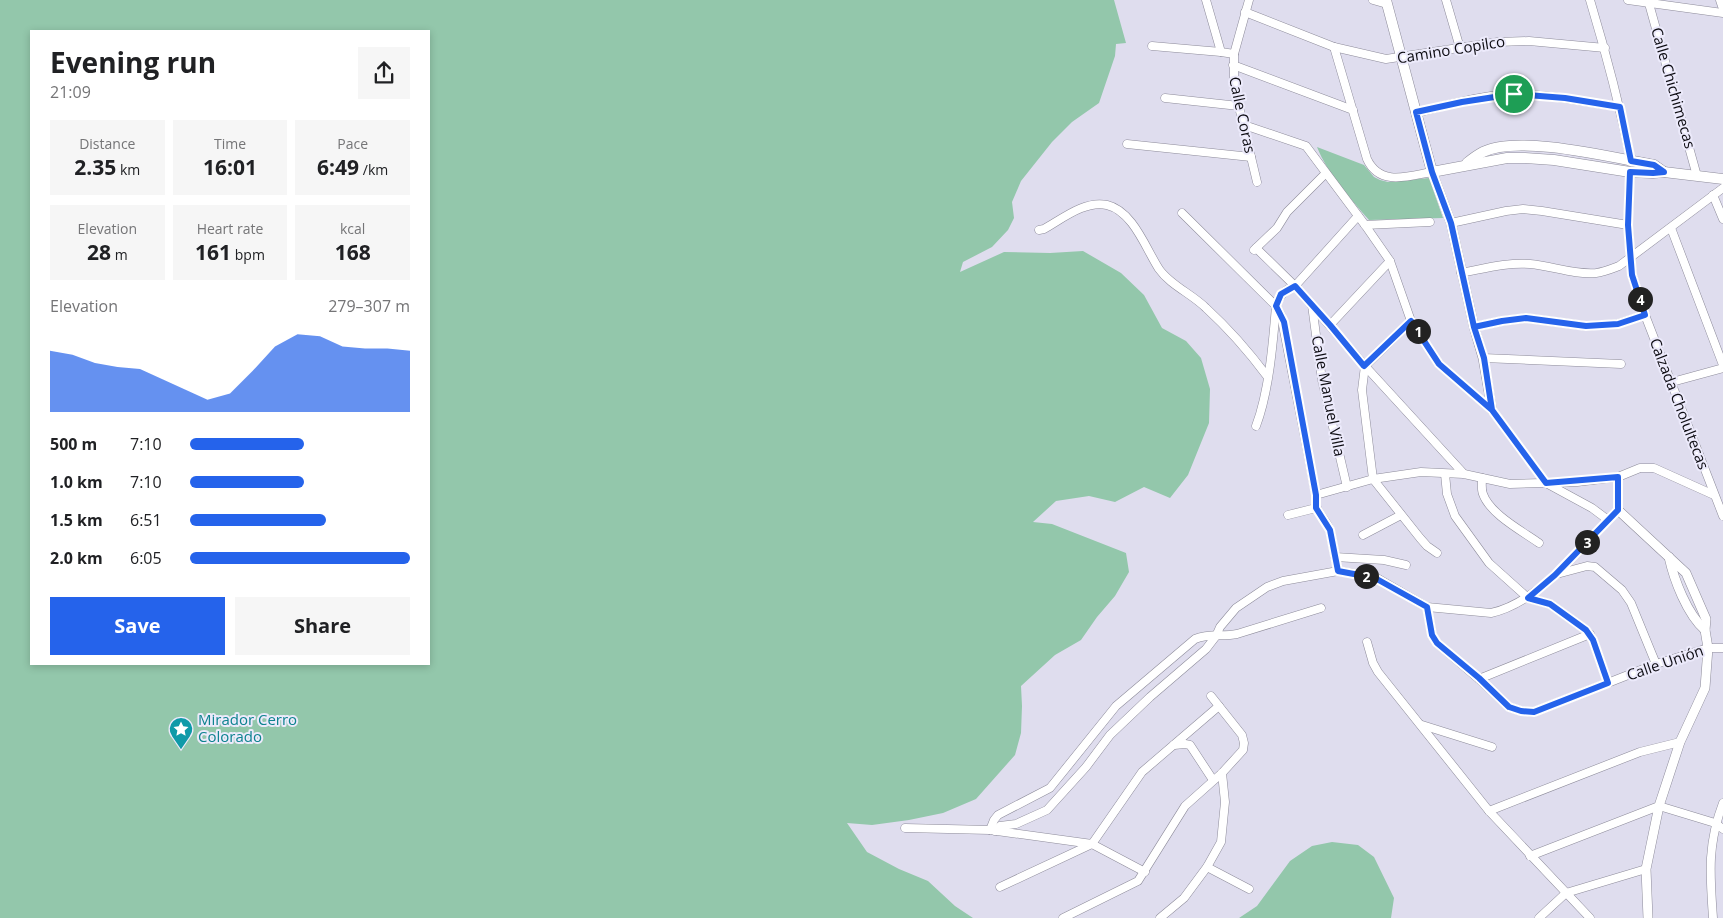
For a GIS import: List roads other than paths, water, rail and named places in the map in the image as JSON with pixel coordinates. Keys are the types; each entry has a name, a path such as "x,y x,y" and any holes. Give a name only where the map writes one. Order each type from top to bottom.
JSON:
{"main road":[{"path":"1721,0 1723,6"},
{"path":"1387,2 1432,172 1506,158 1525,158 1554,160 1630,172 1664,172 1723,179"},
{"path":"1464,165 1483,152 1516,146 1553,147 1654,165 1664,172"}],"street":[{"path":"1206,0 1220,52"},
{"path":"1234,54 1249,0"},
{"path":"1373,0 1387,2"},
{"path":"1446,0 1460,48"},
{"path":"1590,0 1605,48 1631,161"},
{"path":"1628,0 1723,13"},
{"name":"Calle Chichimecas","path":"1649,2 1697,176"},
{"name":"Camino Copilco","path":"1245,12 1334,47 1386,59 1498,42 1529,41 1605,48"},
{"name":"Calle Coras","path":"1152,46 1234,54 1234,86 1257,182"},
{"path":"1334,47 1367,159 1373,169 1378,174 1393,177 1432,172 1451,223 1474,327 1484,358 1492,410"},
{"path":"1233,65 1352,110"},
{"path":"1416,112 1462,102 1514,94 1565,98 1620,107"},
{"path":"1165,98 1239,106"},
{"path":"1244,125 1306,146 1390,261 1411,321 1439,364 1492,410 1546,483 1592,508 1608,520"},
{"path":"1127,144 1251,157"},
{"name":"Calzada Cholultecas","path":"1630,172 1628,225 1632,275 1645,315 1723,516"},
{"path":"1326,173 1287,212 1276,228 1254,250 1295,286 1364,366 1464,474"},
{"path":"1461,273 1516,264 1596,273 1619,266 1723,188"},
{"path":"1714,196 1723,219"},
{"path":"1039,230 1084,207 1097,204 1109,206 1118,211 1138,230 1163,274 1205,307 1245,348 1267,376"},
{"path":"1451,223 1523,209 1628,225"},
{"path":"1182,213 1276,306 1284,322 1316,495 1316,508 1330,530 1338,571"},
{"path":"1256,426 1273,349 1276,306 1281,294 1295,286 1358,216"},
{"path":"1365,225 1430,222"},
{"path":"1671,228 1723,367 1672,382"},
{"name":"Calle Manuel Villa","path":"1330,325 1390,261"},
{"name":"Calle Manuel Villa","path":"1312,305 1322,380 1346,487"},
{"path":"1474,327 1526,318 1586,326 1618,324 1645,315"},
{"path":"1411,321 1364,366 1362,390 1373,479 1427,546 1437,553"},
{"path":"1484,358 1622,364"},
{"path":"1316,495 1373,479 1421,472 1464,474 1510,484 1618,477 1640,468 1654,468 1714,495"},
{"path":"1445,474 1446,494 1455,516 1489,563 1528,598 1550,604 1590,634 1608,683"},
{"path":"992,830 1000,826 1016,824 1047,810 1086,767 1110,735 1150,697 1206,649 1220,627 1236,608 1267,587 1283,581 1338,571 1375,578 1427,607 1491,613 1499,611 1528,598 1555,575 1618,510 1618,477"},
{"path":"1482,478 1482,492 1494,511 1539,543"},
{"path":"1288,515 1316,508"},
{"path":"1618,510 1686,573 1706,619 1705,630 1708,648 1705,688 1680,742 1659,806 1646,869 1648,918"},
{"path":"1363,536 1401,515"},
{"path":"1335,557 1384,560 1406,565"},
{"path":"1669,557 1673,576 1696,623 1705,630"},
{"path":"1555,575 1587,566 1595,567 1615,584 1632,604 1656,664"},
{"name":"Calle Unión","path":"1427,607 1434,640 1479,678 1509,707 1521,711 1534,712 1656,664 1708,648 1723,648"},
{"path":"992,830 994,820 998,815 1050,788 1116,706 1195,639 1202,636 1237,634 1321,608"},
{"path":"1479,678 1590,634"},
{"path":"1367,642 1373,663 1378,672 1422,725 1489,812 1590,918"},
{"path":"1140,686 1150,697"},
{"path":"1063,918 1138,882 1146,872 1185,806 1222,773 1243,750 1242,735 1211,696"},
{"path":"1000,887 1092,844 1142,772 1219,706"},
{"path":"1422,725 1492,747"},
{"path":"1489,812 1640,752 1680,742"},
{"path":"1172,745 1190,746 1213,780"},
{"path":"1160,918 1184,898 1207,867 1221,842 1225,802 1222,773"},
{"path":"1713,918 1710,860 1715,823 1723,803"},
{"path":"1530,856 1659,806 1715,823 1723,828"},
{"path":"905,828 992,830 1092,844 1146,872"},
{"path":"1207,867 1249,889"},
{"path":"1539,918 1566,894 1646,869"}],"place":[{"name":"Mirador Cerro Colorado","path":"181,750"}]}
